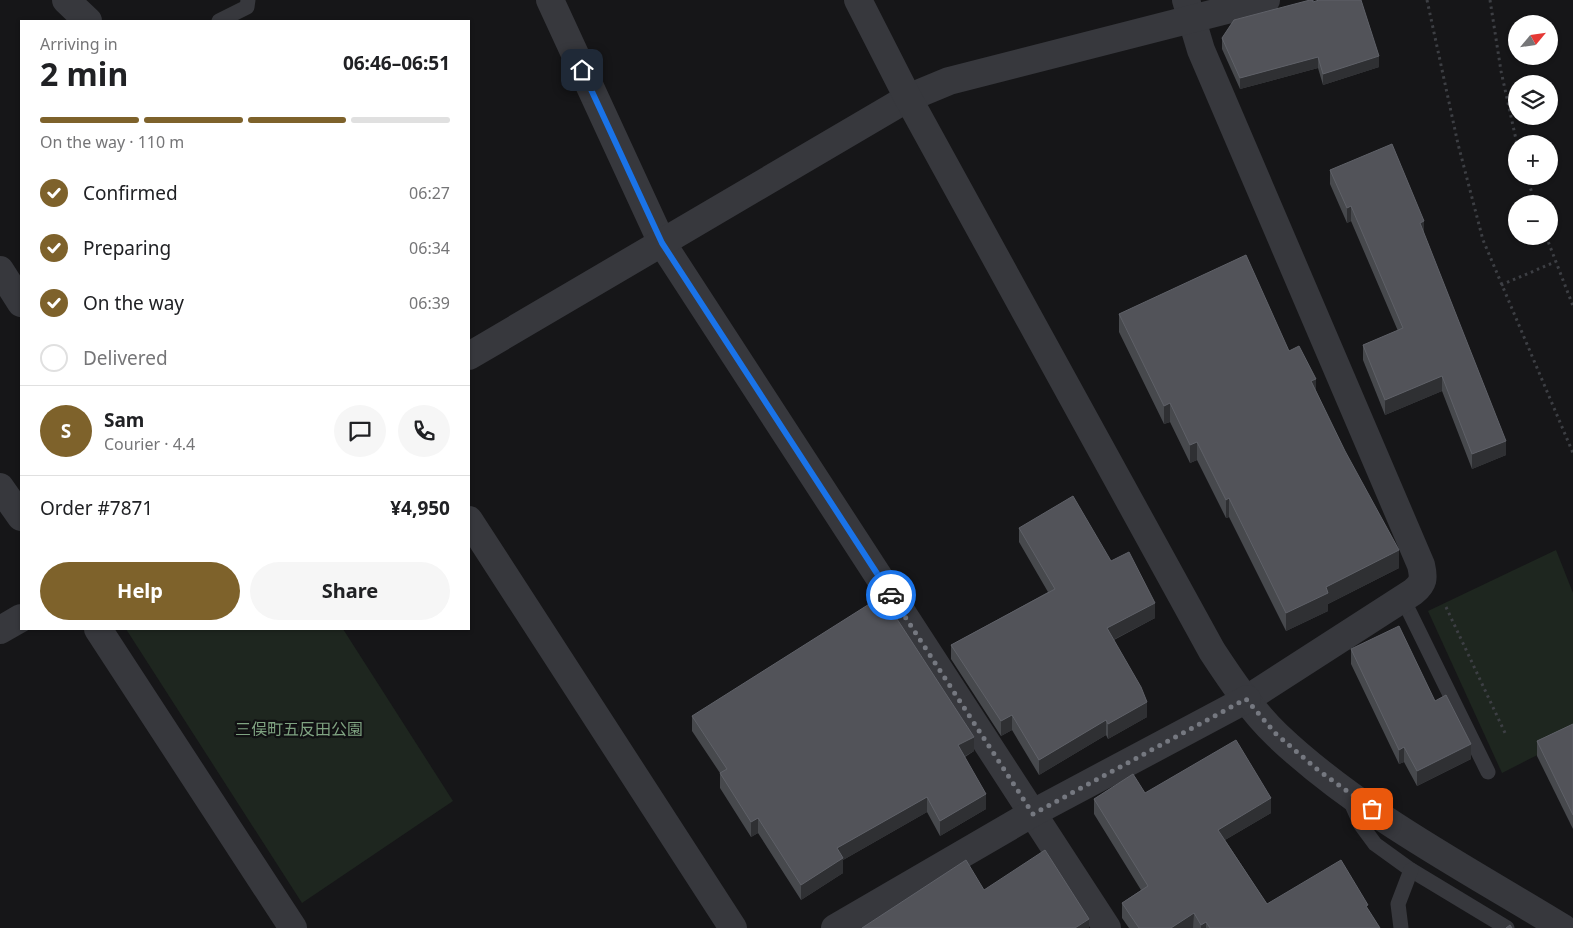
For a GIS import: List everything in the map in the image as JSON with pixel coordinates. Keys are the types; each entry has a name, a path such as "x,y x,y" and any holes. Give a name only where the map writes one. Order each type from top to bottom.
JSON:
{"street":[{"path":"66,0 87,20"},
{"path":"550,0 662,243 1107,928"},
{"path":"858,0 908,98 1212,651 1246,699 1276,734 1346,791 1398,826 1563,928"},
{"path":"470,355 908,98 949,81 1188,9 1266,0"},
{"path":"835,928 1033,814 1246,699 1412,591 1424,577 1421,565 1201,50 1188,9"},
{"path":"0,270 20,301"},
{"path":"0,487 20,516"},
{"path":"470,522 733,928"},
{"path":"0,630 20,619"},
{"path":"99,630 292,928"}],"lane":[{"path":"221,20 247,7 248,0"},
{"path":"1412,591 1488,772"},
{"path":"1346,791 1361,825 1375,844 1411,870 1506,928"},
{"path":"1401,928 1398,904 1411,870"}],"path":[{"path":"1427,0 1456,135 1483,240 1573,453"},
{"path":"1490,0 1501,71 1515,135"},
{"path":"1549,245 1573,306"},
{"path":"1501,285 1555,262"},
{"path":"1412,591 1432,590 1445,605 1506,735"}],"green space":[{"path":"1556,550 1573,593 1573,737 1502,773 1428,611"},
{"name":"三俣町五反田公園","path":"127,630 344,630 453,801 302,903"}],"building":[{"path":"1313,0 1313,2 1319,0 1361,0 1379,56 1323,74 1318,57 1240,78 1222,38 1234,20"},
{"path":"1392,144 1424,221 1420,223 1506,441 1472,454 1442,376 1385,400 1363,345 1403,328 1351,206 1347,208 1330,170"},
{"path":"1246,255 1289,351 1299,346 1316,379 1311,381 1345,451 1399,550 1326,587 1328,593 1286,613 1229,498 1226,500 1197,442 1190,445 1170,403 1164,406 1119,314"},
{"path":"1073,496 1111,561 1129,552 1155,603 1107,628 1141,687 1147,702 1108,724 1106,720 1039,760 1012,715 1001,721 951,645 1055,589 1019,528"},
{"path":"882,596 974,737 958,745 986,794 940,821 927,797 837,848 843,858 801,885 758,818 751,822 720,773 727,769 692,716"},
{"path":"1399,626 1435,701 1446,695 1471,744 1417,771 1404,747 1399,750 1351,649"},
{"path":"1573,724 1573,815 1537,741"},
{"path":"1236,740 1271,798 1218,830 1267,904 1341,860 1380,928 1210,928 1206,922 1201,925 1194,913 1171,928 1139,928 1122,903 1148,886 1094,799 1133,774 1145,793"},
{"path":"1045,850 1089,919 1075,928 862,928 966,860 984,890"}],"way so far":[{"path":"891,595 1033,814 1246,699 1276,734 1318,770 1372,809"}],"route":[{"path":"582,70 662,243 891,595"}]}
